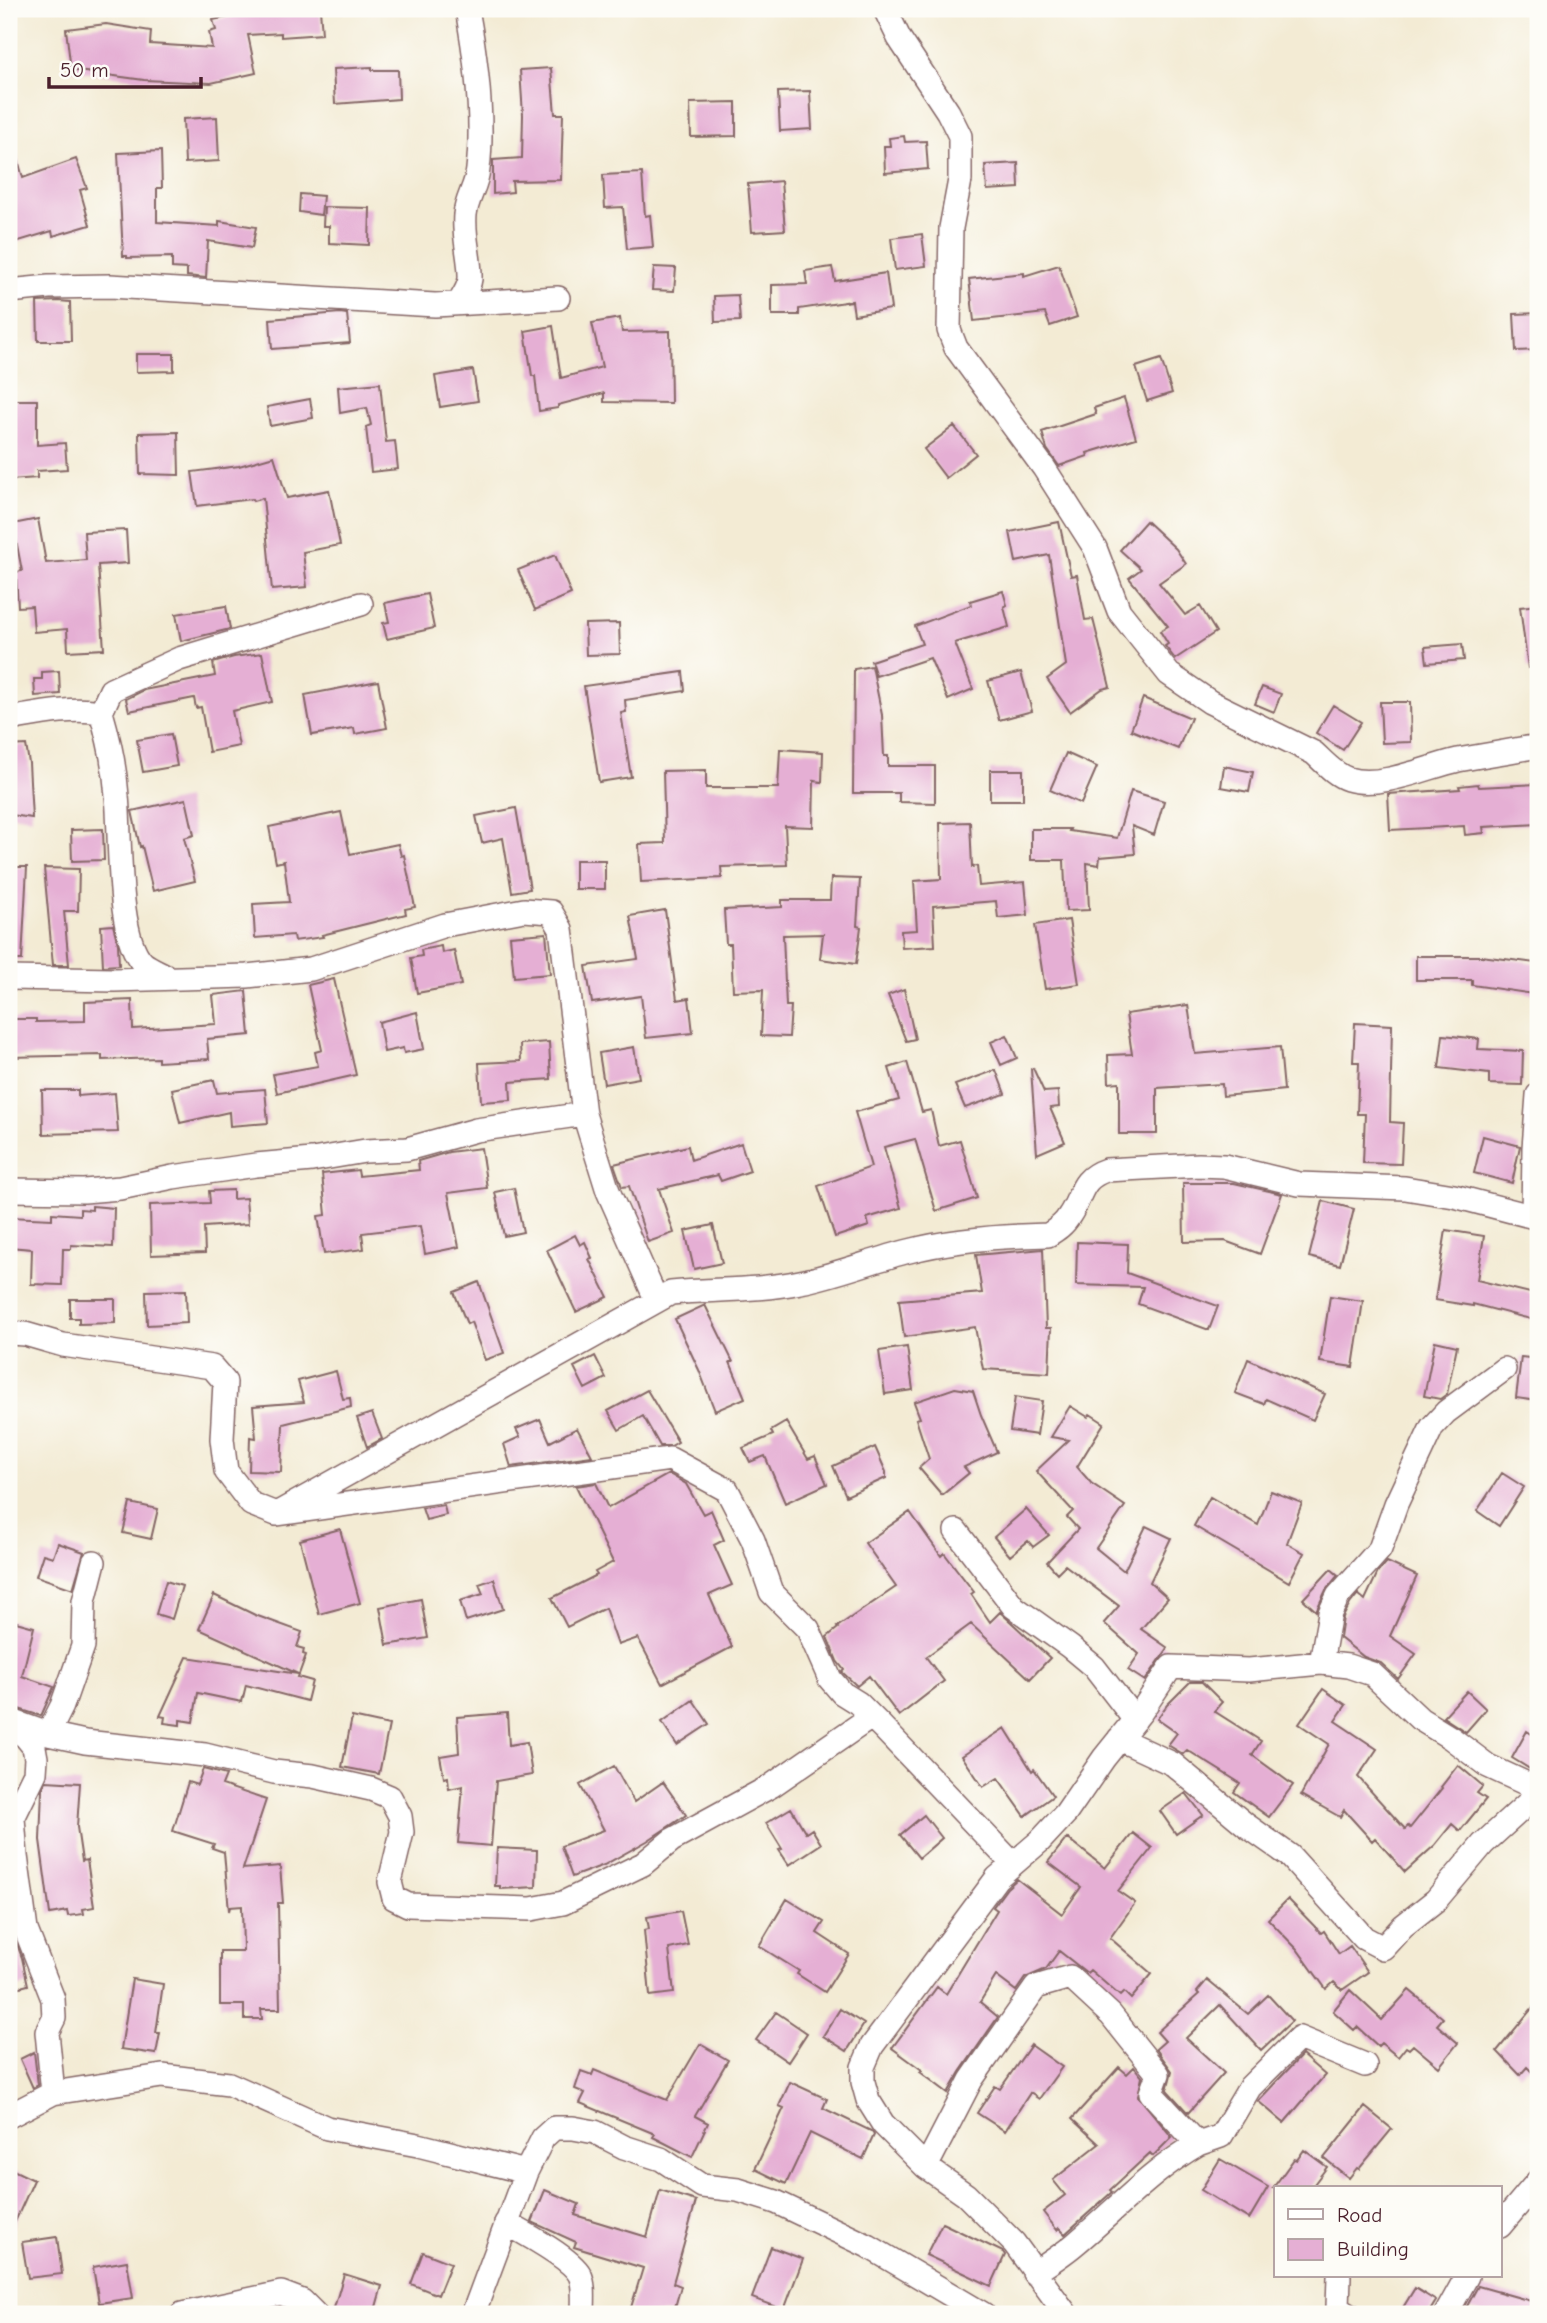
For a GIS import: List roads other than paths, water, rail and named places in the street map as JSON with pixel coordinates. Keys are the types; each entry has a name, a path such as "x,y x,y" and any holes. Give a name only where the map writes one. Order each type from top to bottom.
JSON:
{"street":[{"path":"459,303 466,293 470,279 465,243 465,212 474,191 480,132 467,9"},
{"path":"885,9 899,38 948,111 960,136 960,180 951,228 949,330 956,348 1044,468 1095,548 1119,611 1169,674 1210,702 1314,753 1346,779 1363,782 1380,780 1459,760 1538,747"},
{"path":"9,291 110,286 435,305 558,298"},
{"path":"166,976 142,962 128,934 121,878 117,794 101,712 111,690 178,659 360,604"},
{"path":"9,719 84,709 101,712"},
{"path":"9,978 114,980 247,975 312,969 445,925 524,910 551,912 561,929 576,1032 584,1114 608,1191 656,1299"},
{"path":"276,1514 656,1299 671,1293 703,1290 724,1292 802,1282 911,1250 960,1241 1048,1235 1060,1228 1070,1216 1083,1185 1094,1173 1106,1170 1224,1166 1299,1184 1405,1188 1454,1196 1535,1218 1534,1148 1538,1095"},
{"path":"9,1190 84,1191 120,1188 256,1165 312,1160 365,1151 407,1149 476,1130 584,1114"},
{"path":"9,1333 25,1334 63,1345 212,1367 225,1382 222,1439 226,1471 251,1504 276,1514 670,1459 727,1490 753,1540 771,1592 808,1629 830,1679 842,1693 871,1717 1013,1864"},
{"path":"1321,1663 1330,1613 1338,1596 1380,1549 1396,1504 1432,1427 1446,1412 1504,1369"},
{"path":"956,1531 1014,1606 1094,1667 1135,1720"},
{"path":"48,1734 62,1706 83,1646 84,1601 94,1562"},
{"path":"1066,2314 1014,2243 966,2195 926,2168 883,2124 868,2100 863,2067 872,2046 997,1878 1040,1841 1066,1813 1171,1667 1249,1670 1321,1663 1348,1666 1373,1674 1420,1718 1488,1766 1538,1789"},
{"path":"9,1720 48,1734 85,1742 205,1755 274,1772 313,1776 371,1789 390,1797 400,1816 402,1832 390,1882 394,1898 408,1905 531,1909 563,1903 643,1864 672,1840 771,1786 871,1717"},
{"path":"9,1726 25,1736 34,1747 36,1758 35,1773 13,1818 26,1930 53,1999 54,2018 47,2032 53,2093"},
{"path":"1119,1739 1173,1764 1246,1825 1290,1856 1364,1938 1383,1948 1403,1926 1436,1900 1483,1844 1538,1794"},
{"path":"926,2168 971,2080 1035,1987 1070,1977 1111,2015 1158,2074 1151,2093 1198,2144"},
{"path":"1034,2273 1074,2245 1171,2159 1198,2144 1221,2136 1250,2087 1299,2038 1365,2065"},
{"path":"9,2116 53,2093 162,2077 229,2084 327,2128 526,2172"},
{"path":"472,2314 526,2172 543,2138 554,2128 573,2128 595,2132 624,2147 661,2159 702,2186 738,2190 776,2203 868,2246 983,2314"},
{"path":"1502,2224 1538,2181"},
{"path":"506,2223 543,2243 579,2273 583,2287 583,2314"},
{"path":"1339,2278 1338,2307 1349,2314"},
{"path":"1446,2314 1466,2278"},
{"path":"182,2314 281,2293 302,2301 316,2314"}]}
